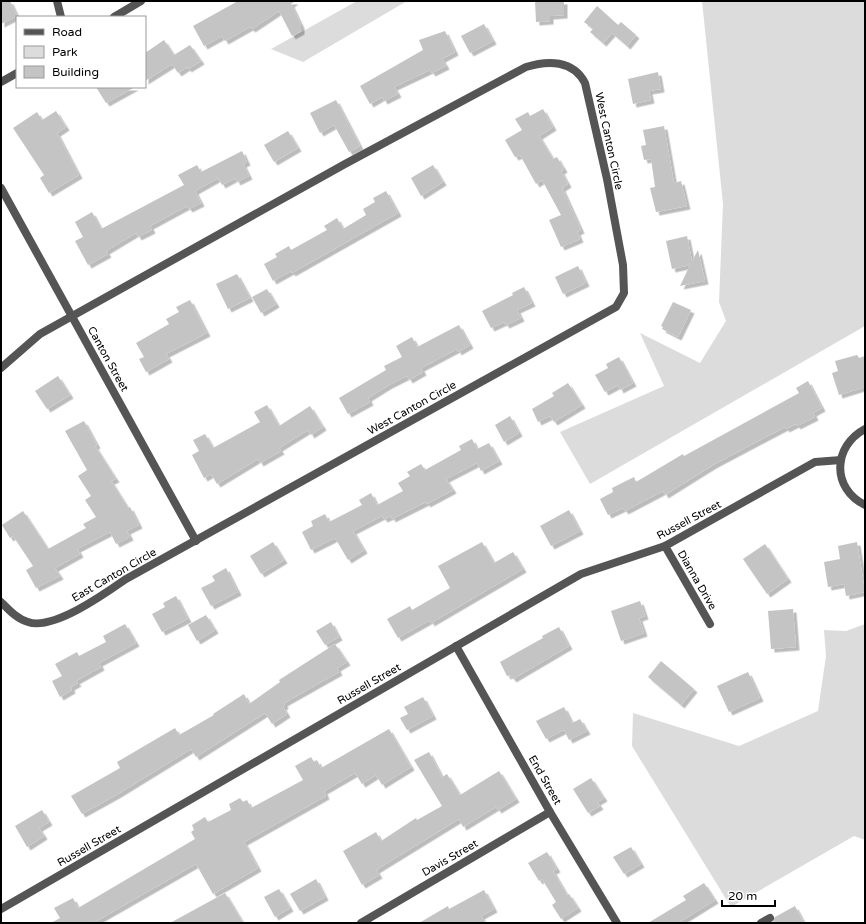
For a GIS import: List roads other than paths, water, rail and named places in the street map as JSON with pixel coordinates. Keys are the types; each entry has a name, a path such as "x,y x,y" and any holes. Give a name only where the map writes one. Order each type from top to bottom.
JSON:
{"street":[{"path":"57,1 61,16"},
{"path":"116,16 141,1"},
{"name":"West Canton Circle","path":"72,317 338,168 526,67 539,63 558,63 567,66 581,75 585,83 590,102 623,265 624,293 616,307 196,541"},
{"path":"1,82 16,74"},
{"name":"Canton Street","path":"1,188 196,541"},
{"path":"1,368 40,334 72,317"},
{"path":"865,428 856,433 847,443 841,460 840,469 844,484 852,496 865,505"},
{"name":"Russell Street","path":"1,909 581,574 665,546 816,462 841,460"},
{"name":"East Canton Circle","path":"1,602 16,616 29,623 38,623 58,618 82,608 126,579 196,541"},
{"name":"Dianna Drive","path":"665,546 710,624"},
{"name":"End Street","path":"456,646 550,812 617,923"},
{"name":"Davis Street","path":"361,923 550,812"},
{"path":"761,923 770,918"}]}
